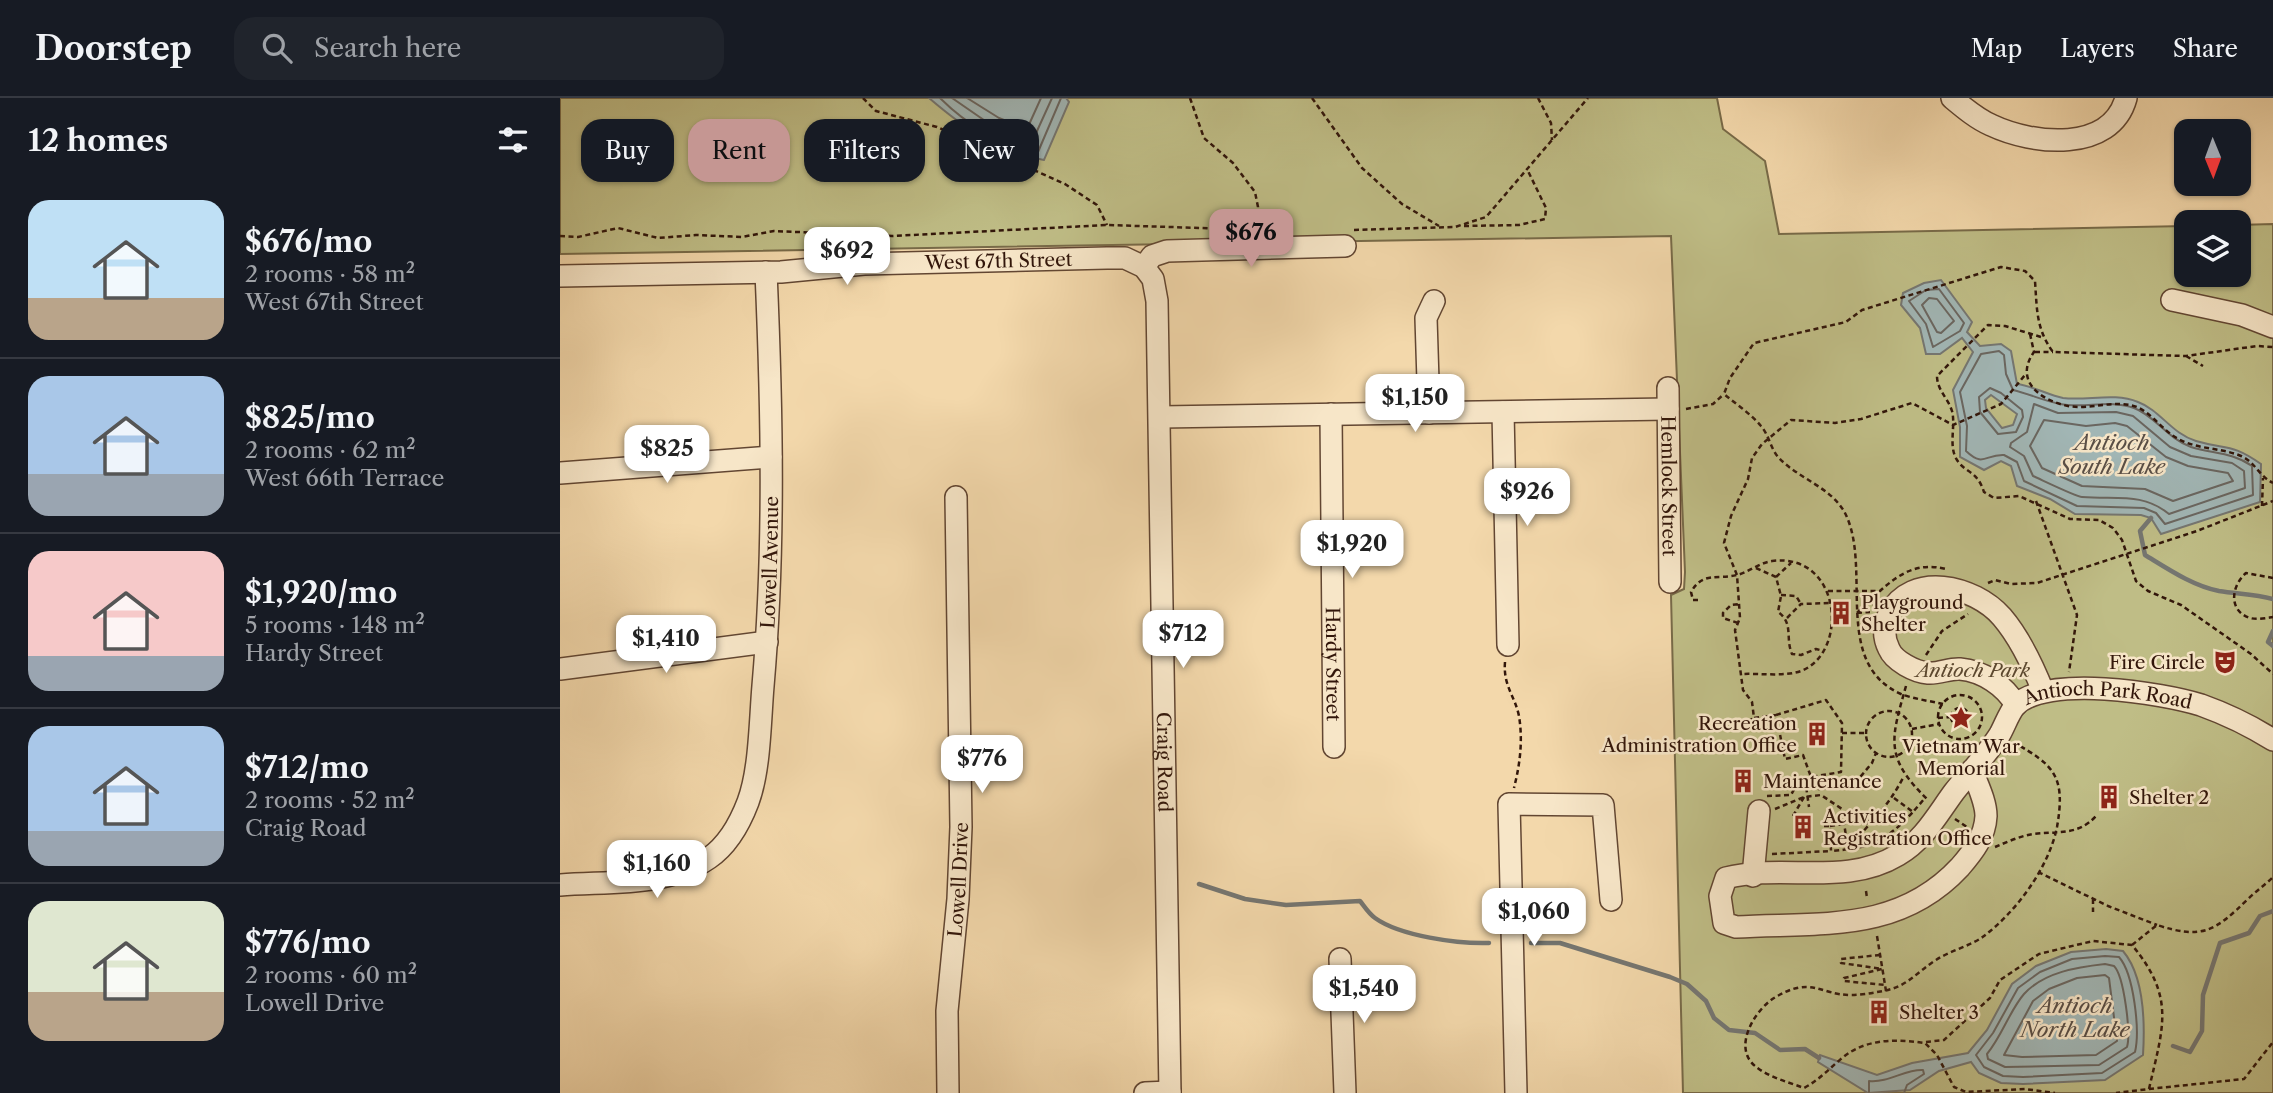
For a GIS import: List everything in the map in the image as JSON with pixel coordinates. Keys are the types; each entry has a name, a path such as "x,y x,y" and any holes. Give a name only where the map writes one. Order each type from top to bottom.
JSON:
{"street":[{"path":"1952,98 1989,124 2028,136 2080,138 2098,134 2112,125 2126,98"},
{"path":"1144,267 1152,256 1167,251 1348,238"},
{"name":"West 67th Street","path":"560,275 766,272 864,264 1125,258 1144,267"},
{"name":"Craig Road","path":"1144,267 1150,273 1156,290 1161,417 1160,539 1170,1093"},
{"name":"Lowell Avenue","path":"560,885 670,876 710,858 737,826 749,800 767,642 771,563 766,272"},
{"path":"2172,300 2242,315 2273,327"},
{"path":"1429,413 1426,318 1434,301"},
{"path":"1161,417 1503,412 1668,399"},
{"name":"Hemlock Street","path":"1668,399 1670,582"},
{"path":"1503,412 1508,645"},
{"name":"Hardy Street","path":"1331,414 1334,747"},
{"path":"560,473 771,457"},
{"name":"Lowell Drive","path":"948,1093 947,1011 958,899 961,827 956,497"},
{"path":"2016,705 2004,688 1987,677 1961,669 1928,673 1904,664 1890,653 1884,638 1885,621 1900,597 1912,589 1948,587 1972,597 2001,615 2021,645 2043,691"},
{"path":"560,669 767,642"},
{"name":"Antioch Park Road","path":"1972,770 1985,812 1981,837 1955,872 1908,907 1874,919 1728,926 1720,907 1723,883 1730,877 1857,871 1884,863 1899,855 1926,832 1972,770 1999,735 2016,705 2043,691 2132,692 2201,705 2247,724 2273,740"},
{"path":"1516,1093 1509,804 1603,805 1611,900"},
{"path":"1753,876 1755,852 1765,811"},
{"path":"1340,959 1345,1093"},
{"path":"1145,1093 1170,1093"}],"path":[{"path":"863,98 876,111 937,128 1065,184 1097,205 1107,225"},
{"path":"1189,98 1201,134 1233,163 1255,192 1258,207 1255,229"},
{"path":"1312,98 1362,167 1402,204 1442,228"},
{"path":"1538,98 1551,123 1551,144"},
{"path":"1458,226 1478,221 1492,212 1588,98"},
{"path":"1348,238 1458,226 1519,225 1545,219 1546,208 1527,169"},
{"path":"560,236 578,237 618,228 658,238 696,235 742,237 774,231 892,236 1107,225 1274,230"},
{"path":"1668,399 1694,409 1713,404 1724,394 1730,378 1754,343 1846,322 1862,310 1893,303 1949,282 2001,267 2025,271 2035,281 2037,324 2041,337 2053,352"},
{"path":"2041,337 2005,326 1988,325 1976,333 1937,376 1937,386 1952,412 1953,451 1958,462 1980,480 1984,492 1994,498 2019,496 2070,519 2099,520 2113,528 2122,541 2136,581 2148,591 2181,605 2251,654 2273,674"},
{"path":"2029,334 2034,352"},
{"path":"2034,352 2186,356 2257,346 2273,347"},
{"path":"2034,352 2026,363 2025,375 2032,387 2045,396 2068,406 2116,403 2138,407 2174,437 2190,445 2228,452 2252,462 2263,478 2273,483"},
{"path":"2186,356 2203,366"},
{"path":"1953,425 2001,404 2025,375"},
{"path":"1724,394 1762,426 1778,457 1828,493 1844,510 1853,531 1859,637 1884,684 1903,695 1943,704"},
{"path":"1754,718 1752,702 1743,690 1735,630 1740,604 1737,575 1724,543 1731,516 1748,479 1752,458 1768,438 1791,420 1835,423 1861,419 1912,403 1953,425"},
{"path":"2262,507 2263,478"},
{"path":"2035,501 2077,615 2066,690"},
{"path":"1984,589 1995,580 2024,585 2063,574 2273,501"},
{"path":"1698,600 1693,600 1691,592 1696,583 1709,575 1737,575 1773,561 1808,568 1824,580 1830,603 1830,632 1819,659 1800,671 1742,674"},
{"path":"1776,578 1791,563"},
{"path":"1754,567 1776,578 1781,596 1778,612 1787,618 1792,634 1789,646 1792,654 1801,656 1816,649 1824,651"},
{"path":"2273,578 2246,573 2236,586 2235,599 2241,614 2253,620 2273,617"},
{"path":"1857,613 1880,591"},
{"path":"1781,596 1796,596 1801,604"},
{"path":"1857,613 1874,612 1874,597"},
{"path":"1787,618 1801,604 1830,603"},
{"path":"1738,623 1723,618 1723,613 1731,605 1740,604"},
{"path":"1920,663 1942,631 1959,622 1973,607"},
{"path":"1508,645 1505,666 1507,690 1519,715 1521,751 1509,804"},
{"path":"1955,696 1969,697 1979,706 1982,720 1976,733 1963,739 1948,736 1938,718 1943,704 1955,696"},
{"path":"1733,729 1754,718 1776,715 1825,700 1842,723 1841,772 1798,782"},
{"path":"1960,708 1968,712 1969,717 1962,726 1956,725 1951,717 1955,710 1960,708"},
{"path":"1885,711 1904,717 1911,729 1910,743 1904,752 1885,757 1870,747 1866,733 1871,720 1885,711"},
{"path":"1776,715 1785,759 1803,755 1811,777"},
{"path":"1938,718 1951,717"},
{"path":"1911,729 1939,724"},
{"path":"1842,733 1866,733"},
{"path":"2005,738 2043,759 2057,780 2058,818 2054,842 2038,872 2004,917 1983,938 1937,960 1906,985 1885,991 1849,995 1810,986 1773,999 1756,1015 1750,1026 1748,1050 1754,1065 1804,1088 1818,1081 1844,1056 1874,1042 1896,1039 1925,1042 1944,1040 1990,998 2000,980 2039,954 2094,941 2132,945 2157,925"},
{"path":"1819,789 1851,788 1872,763 1876,753"},
{"path":"1815,776 1821,794 1842,809 1848,850"},
{"path":"1848,850 1893,797 1904,776"},
{"path":"1805,779 1810,796 1809,807"},
{"path":"1765,811 1821,794"},
{"path":"1793,816 1804,797"},
{"path":"1893,797 1913,812"},
{"path":"1755,852 1848,850 1872,845 1893,834 1924,798"},
{"path":"1867,811 1868,828"},
{"path":"1824,826 1845,824"},
{"path":"1830,826 1831,851"},
{"path":"2038,872 2093,899 2157,925 2182,933 2199,934 2236,913 2272,880"},
{"path":"1866,891 1867,898"},
{"path":"2093,899 2093,912"},
{"path":"1877,936 1885,991"},
{"path":"2132,945 2158,982 2164,1019 2162,1039 2149,1089"},
{"path":"1880,955 1841,959 1841,963 1882,969"},
{"path":"1882,969 1844,978 1844,981 1885,985"},
{"path":"1925,1042 1937,1055 1954,1087 1966,1093 2025,1089 2055,1093"},
{"path":"2116,1093 2244,1079 2273,1042"}],"green space":[{"name":"Antioch Park","path":"560,98 1717,98 1723,129 1765,161 1779,234 2174,226 2174,287 2251,287 2251,225 2273,224 2273,1093 1683,1093 1671,595 1684,589 1685,572 1671,236 560,254"}],"water":[{"path":"929,98 1066,98 1069,102 1044,160 1039,159 1039,119 955,119"},
{"name":"Antioch South Lake","path":"1941,280 1972,322 1967,332 1980,346 2001,344 2011,351 2017,384 2063,398 2110,397 2138,402 2153,410 2188,438 2235,450 2261,464 2260,502 2161,534 2151,518 2141,515 2075,514 2050,499 2017,486 2011,466 2001,461 1984,470 1960,457 1960,427 1953,390 1973,352 1962,338 1940,354 1926,354 1920,328 1901,305 1903,293 1924,283","holes":["1991,395 2017,414 2013,425 2002,428 1986,408 1985,400"]},
{"name":"Antioch North Lake","path":"2106,949 2123,951 2135,973 2142,1000 2144,1042 2143,1055 2105,1080 2001,1083 1979,1073 1971,1062 1939,1071 1910,1090 1868,1093 1818,1062 1820,1055 1877,1075 1912,1063 1968,1053 1987,1030 2012,984 2036,966 2071,952"}],"waterway":[{"path":"2151,518 2140,531 2145,555 2209,589 2273,599"},
{"path":"2273,631 2268,642 2273,646"},
{"path":"1199,884 1245,899 1286,905 1360,901 1375,918 1399,930 1446,940 1489,943"},
{"path":"2173,1046 2190,1052 2202,1031 2203,995 2220,943 2249,933 2260,916 2273,911"},
{"path":"1531,943 1560,943 1670,977 1687,984 1706,1001 1714,1018 1729,1030 1755,1033 1780,1050 1805,1049 1819,1058"}],"place":[{"name":"Playground Shelter","path":"1841,613"},
{"name":"Fire Circle","path":"2225,662"},
{"name":"Vietnam War Memorial","path":"1961,718"},
{"name":"Recreation Administration Office","path":"1817,734"},
{"name":"Maintenance","path":"1743,781"},
{"name":"Shelter 2","path":"2109,797"},
{"name":"Activities Registration Office","path":"1803,827"},
{"name":"Shelter 3","path":"1879,1012"}]}
